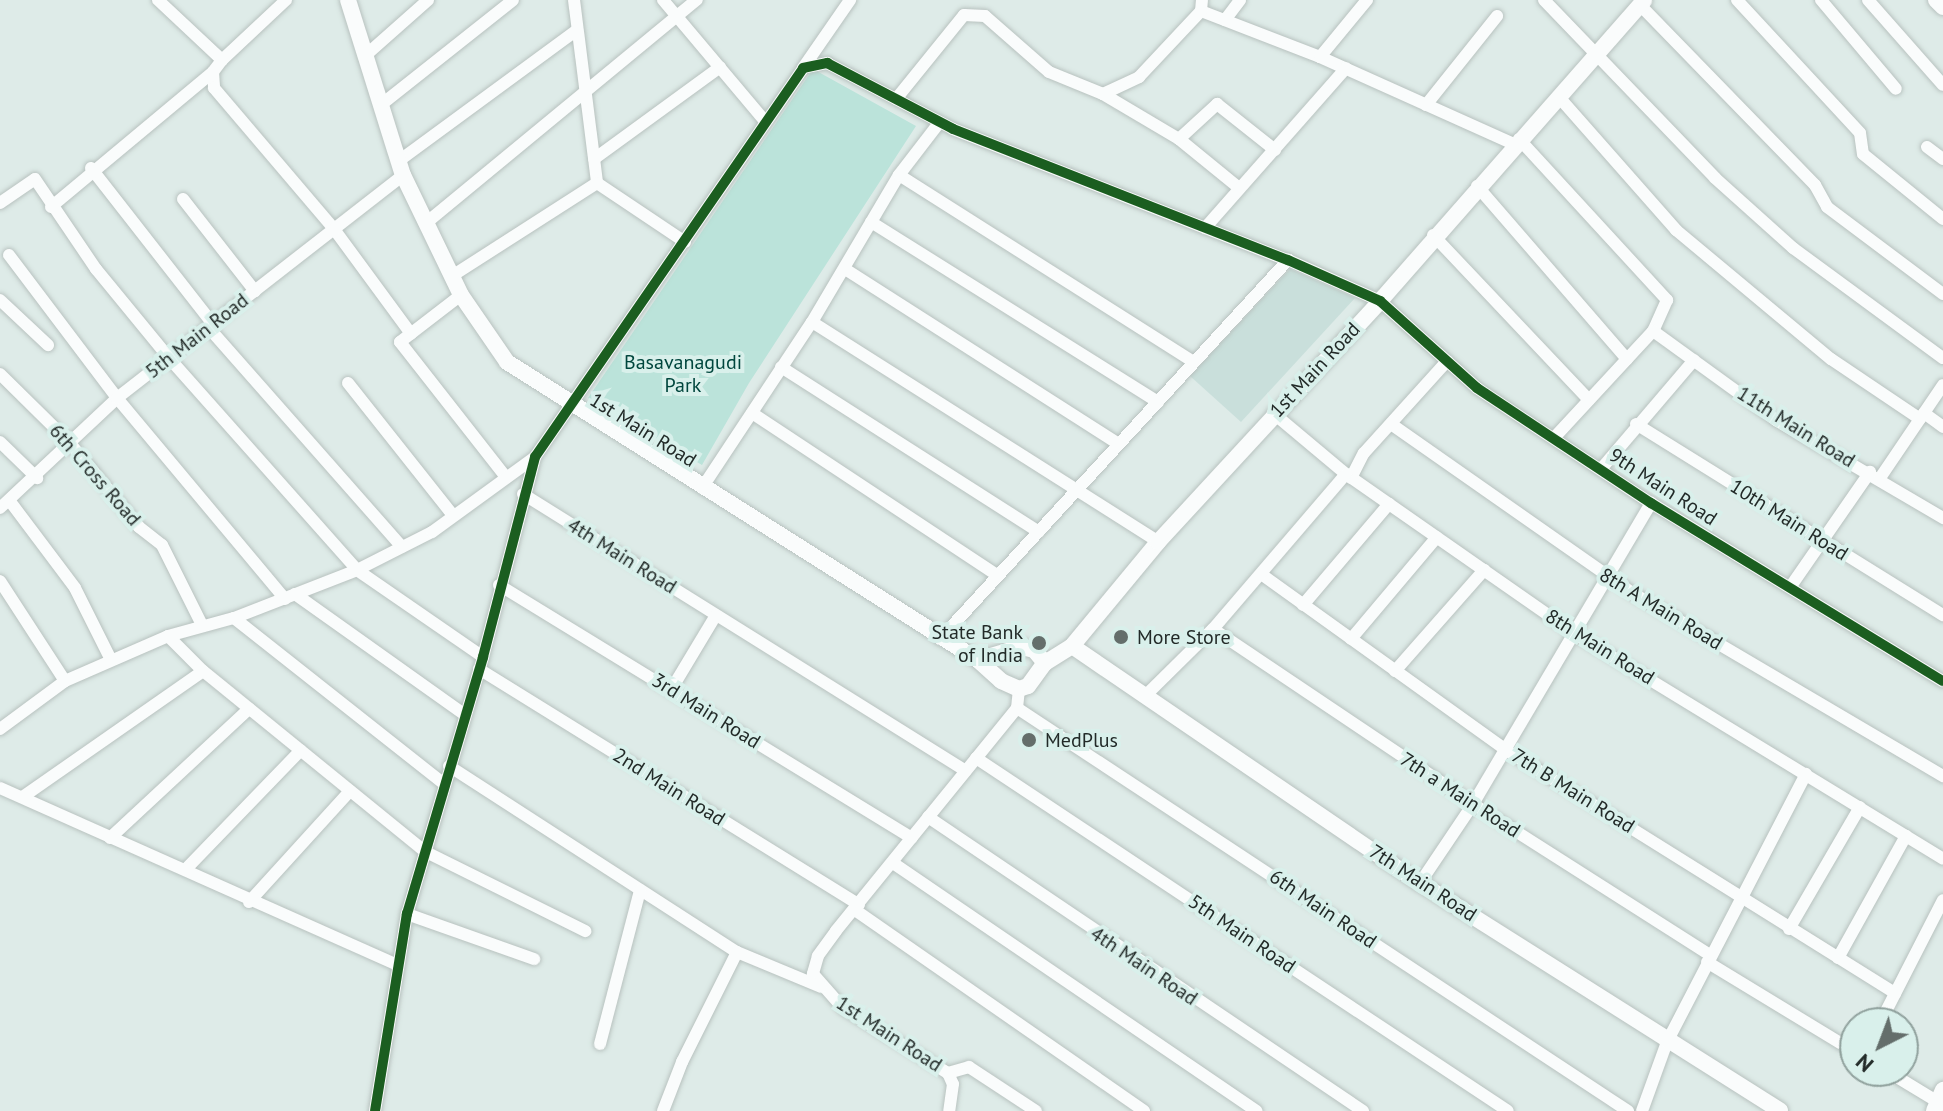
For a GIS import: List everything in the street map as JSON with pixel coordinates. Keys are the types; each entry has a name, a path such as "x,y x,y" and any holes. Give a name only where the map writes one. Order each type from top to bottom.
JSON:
{"street":[{"path":"158,0 222,60"},
{"name":"1st Main Road","path":"348,0 402,168 426,223 461,295 507,362 568,404 978,660 1019,689 1037,681 1045,663 1072,646 1158,542 1273,413 1380,301 1433,235 1642,2"},
{"path":"366,55 428,0"},
{"path":"382,104 513,0"},
{"path":"574,0 597,183 685,242"},
{"path":"663,0 764,120"},
{"path":"426,223 587,95 679,19 697,0"},
{"path":"375,1111 407,914 481,663 535,457 568,404 685,242 764,120 850,0"},
{"path":"1225,20 1240,0"},
{"path":"1320,57 1367,0"},
{"path":"1544,0 1715,178 1793,248 1943,358"},
{"path":"1737,0 1860,133 1863,154 1943,219"},
{"path":"1821,0 1896,89"},
{"path":"1868,0 1943,85"},
{"path":"1936,0 1943,7"},
{"path":"1642,2 1815,185 1827,207 1943,294"},
{"path":"51,207 91,168 213,72 277,3"},
{"path":"1103,94 1139,77 1202,6 1225,20 1320,57 1517,142 1667,300 1653,331 1555,437"},
{"path":"896,99 964,15 985,16 1049,72 1103,94 1179,139 1239,188"},
{"path":"1426,105 1497,16"},
{"name":"5th Main Road","path":"5,504 37,478 69,442 117,398 334,229 402,168 577,30"},
{"name":"9th Main Road","path":"803,68 827,63 939,123 1288,260 1380,301 1477,388 1651,503 1943,681"},
{"path":"594,159 720,67"},
{"path":"1205,228 1346,68"},
{"path":"213,72 221,99 334,229 411,334"},
{"path":"1558,96 1688,240 1831,359 1943,427"},
{"path":"1179,139 1217,104 1275,150"},
{"path":"702,488 812,322 899,175 939,123"},
{"path":"1927,147 1943,159"},
{"path":"91,168 211,326 402,547"},
{"path":"899,175 1194,362"},
{"name":"2nd Main Road","path":"0,203 35,179 51,207 169,358 357,570 481,663 857,907 1144,1111"},
{"path":"452,276 597,183"},
{"path":"1477,186 1627,359"},
{"path":"183,199 255,291"},
{"path":"871,222 1158,402"},
{"path":"1433,235 1589,400"},
{"path":"9,255 117,398 290,596 465,715"},
{"path":"940,639 1288,260"},
{"path":"845,269 1119,444"},
{"path":"461,295 400,342 506,477"},
{"path":"0,300 48,345"},
{"path":"812,322 1158,542"},
{"name":"11th Main Road","path":"1653,331 1776,420 1875,475 1943,518"},
{"path":"1601,469 1636,424 1694,360"},
{"path":"1145,696 1213,629 1447,361"},
{"path":"781,367 1039,532"},
{"name":"6th Cross Road","path":"0,374 69,442 139,527 162,545 202,625"},
{"path":"348,383 451,513"},
{"path":"1791,586 1943,385"},
{"path":"752,413 998,576"},
{"name":"8th Main Road","path":"1273,413 1348,476 1575,634 1943,859"},
{"name":"8th A Main Road","path":"1391,424 1608,578 1943,776"},
{"name":"10th Main Road","path":"1636,424 1943,615"},
{"path":"0,442 37,478"},
{"path":"0,729 65,681 111,660 168,636 234,618 357,570 432,532 451,513 535,457"},
{"name":"4th Main Road","path":"523,494 966,771"},
{"path":"1420,883 1506,750 1651,503"},
{"path":"5,504 75,588 111,660"},
{"path":"1303,605 1389,504"},
{"path":"1351,639 1437,537"},
{"path":"1395,671 1484,570"},
{"name":"7th B Main Road","path":"1261,574 1506,750 1895,993"},
{"path":"0,581 65,681"},
{"name":"3rd Main Road","path":"499,585 912,838"},
{"path":"671,690 716,615"},
{"path":"234,618 444,784"},
{"name":"7th a Main Road","path":"1213,629 1708,959 1839,1042"},
{"path":"168,636 203,671 426,852 585,931"},
{"name":"7th Main Road","path":"1072,646 1420,883 1780,1111"},
{"path":"978,660 1021,647 1034,650 1045,663"},
{"path":"24,796 203,671"},
{"path":"1017,708 1019,689"},
{"name":"1st Main Road","path":"1017,708 818,956 813,974 821,987 843,1008 948,1073 969,1067 1036,1111"},
{"name":"6th Main Road","path":"1017,708 1628,1111"},
{"path":"110,838 249,709"},
{"path":"186,869 301,750"},
{"name":"5th Main Road","path":"976,758 1508,1111"},
{"path":"449,766 737,952 821,987"},
{"path":"1642,1111 1667,1042 1806,774"},
{"path":"0,788 186,869 249,902 397,965"},
{"path":"249,902 350,791"},
{"path":"1789,929 1860,807"},
{"name":"4th Main Road","path":"928,817 1363,1111"},
{"path":"1838,958 1906,836"},
{"path":"893,863 1257,1111"},
{"path":"600,1044 640,890"},
{"path":"1888,1007 1943,900"},
{"path":"407,914 534,959"},
{"path":"663,1111 682,1062 737,952"},
{"path":"948,1073 953,1084 949,1111"},
{"path":"1914,1087 1938,1101"}],"shaded area":[{"path":"1290,269 1355,298 1241,422 1190,376"}],"green space":[{"name":"Basavanagudi Park","path":"813,69 916,126 749,383 702,465 588,398"}],"cycle path":[{"path":"375,1111 407,914 483,657 535,457 803,68 827,63 953,129 1288,260 1380,301 1477,388 1651,503 1943,681"}],"place":[{"name":"More Store","path":"1121,637"},
{"name":"State Bank of India","path":"1039,643"},
{"name":"MedPlus","path":"1029,740"}]}
